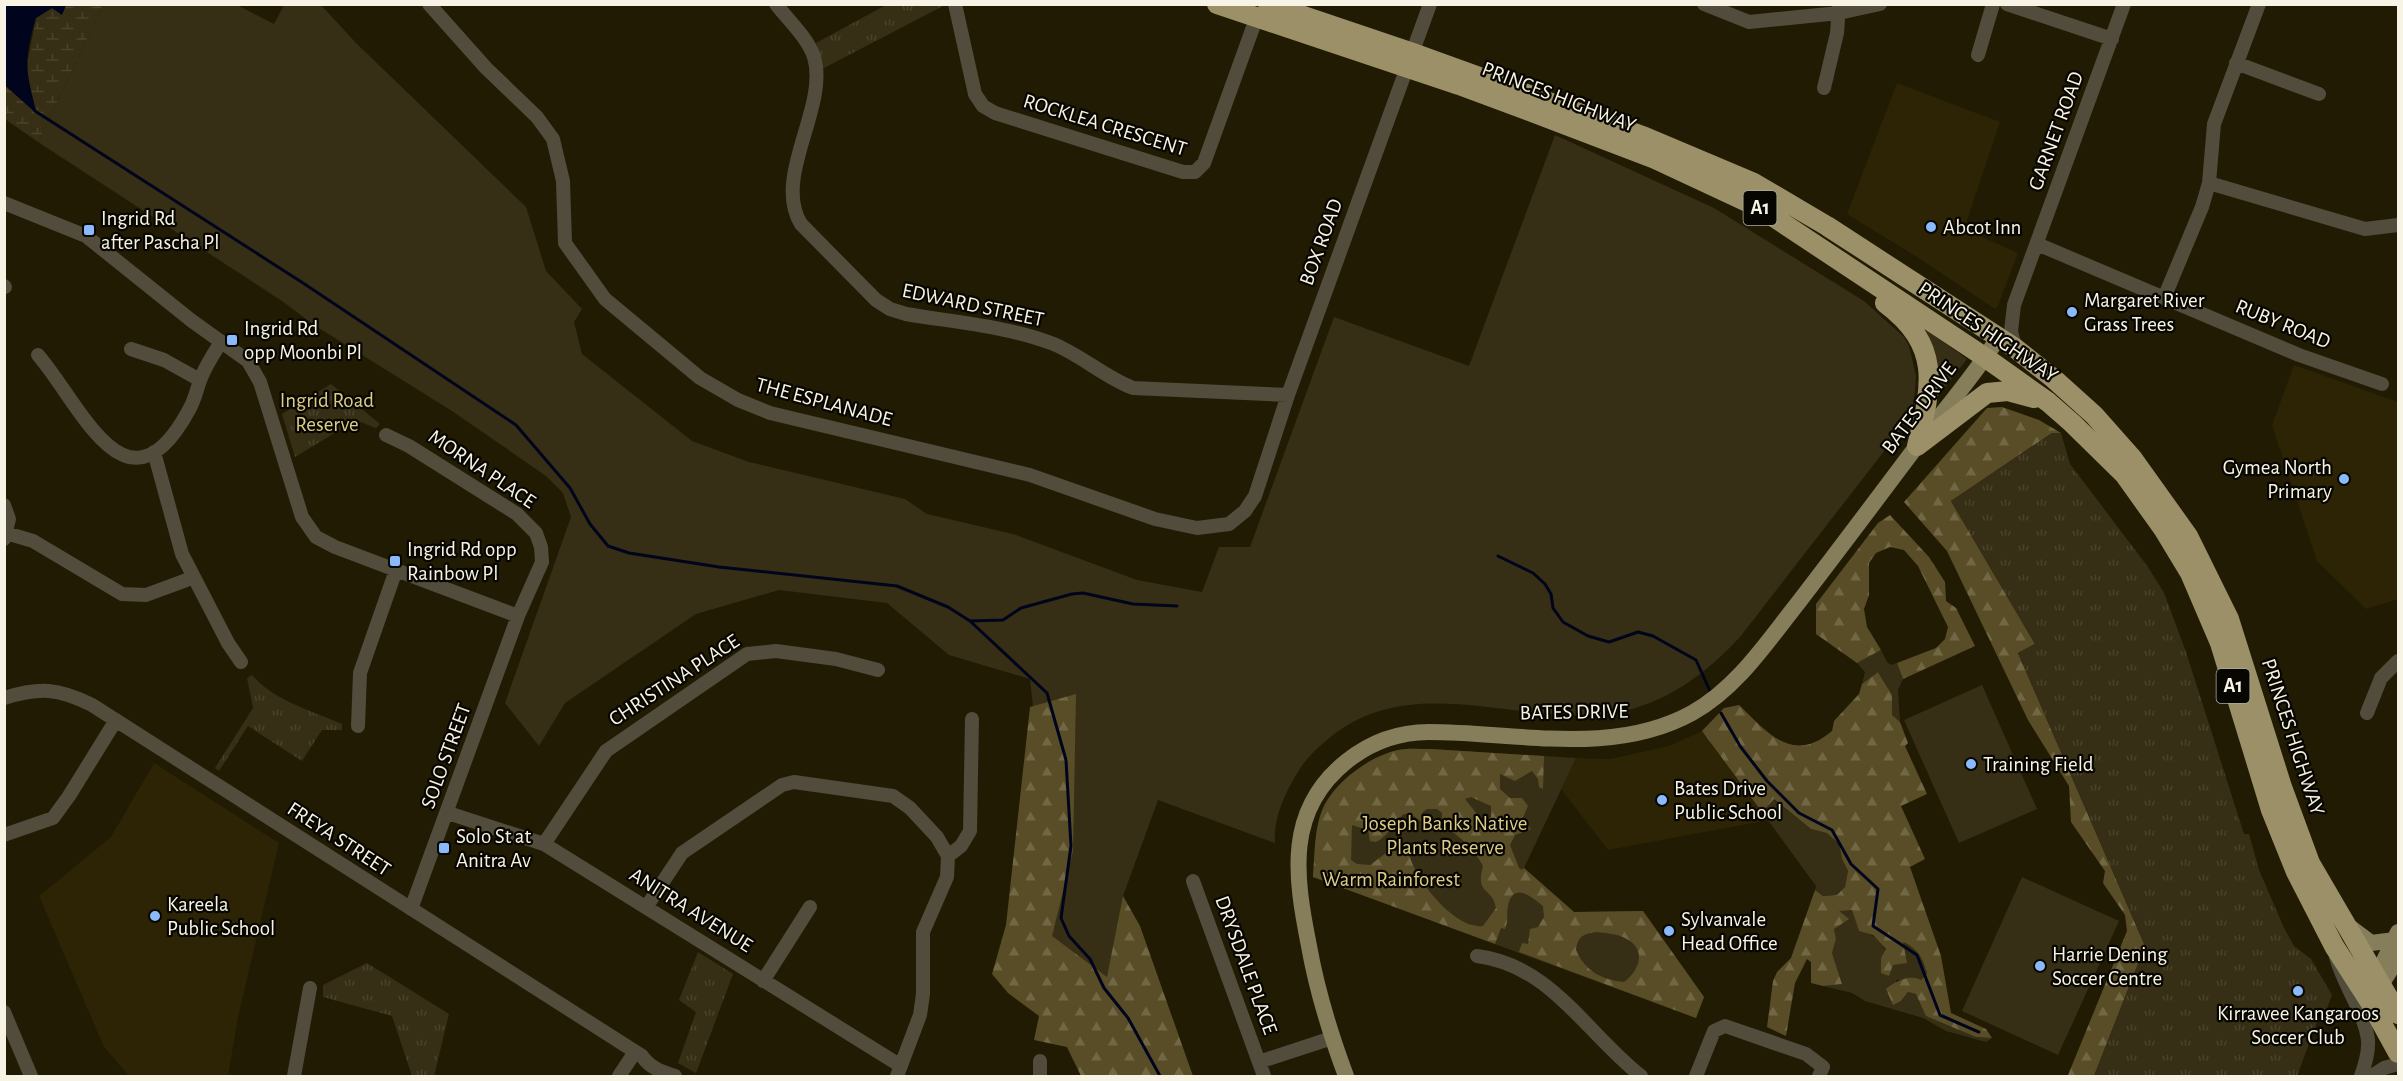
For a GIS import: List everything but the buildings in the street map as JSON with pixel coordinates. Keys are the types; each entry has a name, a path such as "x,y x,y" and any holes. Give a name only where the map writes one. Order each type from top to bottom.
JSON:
{"highway":[{"name":"PRINCES HIGHWAY","path":"1217,4 1262,12 1645,137 1754,183 1827,226 2001,339 2094,415 2133,459 2188,536 2229,619 2282,787 2310,863 2340,919 2373,990 2398,1053"},
{"name":"PRINCES HIGHWAY","path":"1410,60 1529,111 1678,169 1760,208 1986,358 2048,402 2097,446 2124,474 2164,530 2190,573 2220,643 2283,839 2334,946 2373,990 2398,1008"},
{"path":"1864,278 1875,296 1894,310 1917,334 1927,358 1929,393 1917,447"},
{"path":"1917,447 1987,393 2008,391 2048,402"}],"main road":[{"name":"BATES DRIVE","path":"1346,1077 1317,990 1300,903 1298,868 1298,849 1306,817 1331,774 1371,745 1395,735 1426,732 1605,738 1637,734 1689,714 1714,700 1756,656 2001,339"},
{"path":"2340,919 2371,943 2397,936"},
{"path":"2373,990 2397,936"},
{"path":"2373,990 2398,958"}],"street":[{"name":"THE ESPLANADE","path":"429,4 486,68 537,117 553,139 563,181 565,243 605,299 710,385 770,413 1030,475 1143,516 1197,528 1229,524 1245,511 1255,496"},
{"name":"EDWARD STREET","path":"776,4 808,45 815,64 815,85 795,179 793,204 795,215 801,224 876,300 890,309 906,314 1028,336 1053,344 1117,382 1133,388 1288,395"},
{"name":"ROCKLEA CRESCENT","path":"954,4 975,94 983,106 994,113 1183,172 1195,172 1204,163 1262,12"},
{"name":"BOX ROAD","path":"1255,496 1288,395 1430,4"},
{"path":"1704,4 1749,22 1880,4"},
{"path":"1978,55 1993,4"},
{"path":"2007,4 2112,39"},
{"name":"GARNET ROAD","path":"2001,339 2011,331 2014,305 2124,4"},
{"path":"2164,298 2202,207 2209,183 2214,124 2259,4"},
{"path":"1824,88 1838,33 1839,9"},
{"path":"2236,63 2319,94"},
{"path":"2209,183 2366,229 2398,225"},
{"path":"4,203 86,236 242,356 257,376 302,518 310,532 335,547 518,616"},
{"name":"RUBY ROAD","path":"2037,244 2299,355 2382,384"},
{"name":"GARNET ROAD","path":"2001,339 2001,323 2014,305"},
{"path":"38,356 59,379 89,426 106,446 121,455 137,457 154,452 180,425 191,407 200,380 221,342"},
{"path":"131,349 164,360 200,380"},
{"name":"MORNA PLACE","path":"386,435 409,446 517,514 536,533 541,547 542,562 518,616"},
{"path":"154,452 182,554 192,578 241,662"},
{"path":"4,505 9,519 5,536 33,541 122,594 146,595 192,578"},
{"path":"358,726 360,673 396,570"},
{"name":"SOLO STREET","path":"411,909 448,813 518,616"},
{"name":"CHRISTINA PLACE","path":"544,844 606,751 747,654 764,651 786,652 836,659 878,670"},
{"path":"2367,713 2381,678 2398,661"},
{"name":"FREYA STREET","path":"4,698 35,690 57,692 92,705 638,1054 651,1056 668,1067 674,1076"},
{"path":"948,856 961,846 970,831 972,719"},
{"path":"4,835 53,818 85,773 116,720"},
{"path":"647,906 682,853 778,787 789,783 893,796 910,808 937,837 948,856 947,878 923,932 924,994 920,1015 899,1071"},
{"name":"ANITRA AVENUE","path":"448,813 544,844 647,906 899,1071"},
{"name":"DRYSDALE PLACE","path":"1193,881 1264,1077"},
{"path":"763,981 810,907"},
{"path":"2334,946 2340,973 2368,1040 2361,1077"},
{"path":"1477,956 1500,960 1542,981 1641,1077"},
{"path":"294,1077 310,988"},
{"path":"4,1012 31,1077"},
{"path":"1696,1077 1711,1037 1718,1028 1737,1028 1806,1054 1823,1066 1819,1077"},
{"name":"DRYSDALE PLACE","path":"1259,1062 1332,1038"},
{"path":"619,1077 638,1054"},
{"path":"1040,1061 1040,1077"},
{"path":"2372,1077 2384,1068 2398,1064"}],"shaded area":[{"path":"1897,83 2000,122 1964,229 2018,253 1995,309 1847,214"},
{"name":"Gymea North Primary","path":"2294,365 2398,402 2398,599 2366,609 2317,561 2272,425"},
{"name":"Bates Drive Public School","path":"1702,731 1769,820 1608,850 1561,789 1576,758 1610,759 1669,746"},
{"name":"Kareela Public School","path":"154,763 279,843 238,1017 228,1076 129,1076 104,1047 39,896 111,837"}],"green space":[{"path":"66,5 103,5 38,142 5,119 4,85 36,113 26,69 36,18 52,8 62,14"},
{"path":"103,5 237,5 274,24 284,5 321,5 355,42 526,207 546,271 582,309 574,322 582,354 692,441 749,462 905,499 927,514 1013,534 1137,580 1202,592 1219,547 1250,547 1334,317 1469,366 1555,135 1714,208 1864,301 1904,337 1909,346 1916,376 1913,404 1902,428 1740,637 1696,677 1662,698 1624,711 1604,714 1570,715 1430,703 1396,707 1364,717 1333,735 1301,767 1286,794 1279,813 1275,843 1158,800 1123,896 1113,1053 1015,997 1049,856 1030,679 949,655 887,603 779,590 696,614 565,703 539,746 505,703 571,517 563,493 546,476 452,411 314,325 282,301 38,142"},
{"path":"886,5 945,5 822,69 816,43"},
{"path":"1921,326 1967,359 1937,398 1938,369 1934,351"},
{"name":"Ingrid Road Reserve","path":"331,384 380,424 376,428 356,420 295,457 282,414"},
{"path":"2002,407 2039,420 2061,433 2052,433 1951,501 2035,644 2018,653 2145,946 2094,1076 2068,1075 2127,931 2125,915 2103,883 2105,871 2071,822 2069,786 2028,720 1947,551 1904,502 1987,408"},
{"path":"2052,433 2061,433 2070,464 2148,567 2164,593 2186,652 2244,834 2249,834 2259,870 2294,946 2311,959 2332,995 2324,1016 2319,1017 2297,1076 2094,1076 2145,946 2018,653 2035,644 1951,501"},
{"path":"1890,515 1929,557 1945,582 1946,601 1956,608 1975,646 1903,679 1897,663 1936,648 1945,639 1948,627 1918,566 1904,550 1890,547 1876,553 1869,563 1869,595 1864,609 1867,627 1881,650 1857,663 1816,634 1816,604 1878,523"},
{"path":"1881,650 1887,662 1891,665 1897,663 1903,679 1898,690 1900,722 1892,715 1889,692 1878,672 1862,684 1865,672 1857,663"},
{"path":"1878,672 1892,695 1892,715 1900,722 1908,743 1905,746 1927,794 1901,806 1925,859 1910,867 1941,956 1951,1013 1986,1029 1992,1038 1976,1037 1926,1016 1916,994 1908,992 1901,1001 1893,1005 1886,989 1903,979 1921,980 1927,973 1924,963 1916,951 1903,942 1907,963 1893,965 1889,976 1881,973 1881,958 1886,949 1873,935 1859,931 1852,910 1839,911 1849,919 1834,929 1836,939 1832,953 1842,984 1823,986 1811,983 1811,962 1807,959 1795,983 1786,1036 1767,1027 1773,981 1777,972 1791,958 1815,890 1823,896 1837,895 1845,887 1848,871 1842,859 1839,844 1827,833 1811,829 1774,799 1762,812 1702,731 1724,708 1739,705 1770,734 1781,741 1792,745 1805,745 1818,741 1832,731 1834,721 1859,694 1862,684"},
{"path":"252,675 282,698 342,724 342,730 322,730 302,761 248,726 219,771 215,768 253,708 247,678"},
{"name":"Training Field","path":"1982,685 2037,809 1959,843 1904,720"},
{"path":"1076,694 1073,851 1052,936 1107,977 1123,896 1140,926 1193,1076 1081,1076 1067,1047 1034,1040 1039,1016 1008,993 992,974 1006,925 1030,707"},
{"name":"Joseph Banks Native Plants Reserve","path":"1402,749 1544,756 1543,789 1539,787 1538,779 1532,771 1515,781 1500,774 1500,789 1510,798 1522,798 1528,806 1522,819 1531,829 1515,835 1510,845 1519,868 1522,870 1524,868 1574,912 1643,911 1704,997 1696,1018 1519,952 1522,943 1528,944 1530,929 1538,927 1544,917 1543,906 1523,893 1514,894 1510,898 1506,926 1505,929 1501,928 1495,944 1313,877 1321,812 1339,786 1377,757","holes":["1471,797 1491,806 1491,817 1484,823 1465,799","1427,809 1437,809 1442,813 1442,825 1466,843 1483,866 1481,882 1496,908 1483,926 1472,925 1459,919 1436,899 1417,873 1408,849 1401,852 1390,850 1370,865 1357,864 1351,860 1352,825 1368,830 1370,841 1376,842 1404,814 1412,815 1422,822 1422,813","1596,932 1609,933 1630,941 1638,951 1639,957 1636,968 1629,978 1624,982 1608,979 1589,969 1576,950 1578,942 1584,935"]},
{"name":"Joseph Banks Native Plants Reserve","path":"1431,749 1576,758 1524,868 1574,912 1643,911 1704,997 1696,1018 1313,877 1321,812 1339,786 1377,757 1398,750"},
{"path":"1773,799 1811,829 1827,832 1839,845 1848,871 1845,887 1837,895 1823,896 1815,890 1816,886 1762,812"},
{"name":"Harrie Dening Soccer Centre","path":"2022,877 2119,921 2058,1055 1962,1011"},
{"path":"1852,909 1859,931 1876,939 1893,965 1898,963 1903,942 1913,947 1922,958 1927,973 1921,980 1896,980 1901,1001 1908,992 1916,994 1976,1037 1992,1038 1986,1042 1946,1031 1923,1018 1865,1001 1852,993 1823,986 1842,984 1832,953 1836,939 1834,929 1840,924 1838,911"},
{"path":"698,952 733,974 696,1073 678,1063 696,1012 679,1000"},
{"path":"367,963 449,1014 434,1076 412,1076 392,1016 323,997 323,985"}],"water":[{"path":"5,4 66,5 62,15 52,8 36,18 32,33 28,56 28,77 37,114 5,85"}],"waterway":[{"path":"35,111 303,283 516,425 570,488 590,524 608,546 629,553 719,567 897,586 948,607 970,621 1047,693 1066,760 1071,846 1061,918 1069,936 1090,959 1104,988 1128,1018 1160,1076"},
{"path":"1498,556 1533,573 1545,584 1551,594 1553,608 1563,622 1588,636 1609,642 1638,632 1653,636 1696,660 1710,691"},
{"path":"970,621 1003,620 1021,608 1083,593 1133,604 1177,606"},
{"path":"1721,713 1740,746 1767,781 1799,813 1832,830 1851,864 1878,889 1873,926 1917,955 1940,1015 1979,1032"}],"place":[{"name":"Abcot Inn","path":"1931,227"},
{"name":"Ingrid Rd after Pascha Pl","path":"89,230"},
{"name":"Margaret River Grass Trees","path":"2072,312"},
{"name":"Ingrid Rd opp Moonbi Pl","path":"232,340"},
{"name":"Gymea North Primary","path":"2344,479"},
{"name":"Ingrid Rd opp Rainbow Pl","path":"395,561"},
{"name":"Training Field","path":"1971,764"},
{"name":"Bates Drive Public School","path":"1662,800"},
{"name":"Solo St at Anitra Av","path":"444,848"},
{"name":"Kareela Public School","path":"155,916"},
{"name":"Sylvanvale Head Office","path":"1669,931"},
{"name":"Harrie Dening Soccer Centre","path":"2040,966"},
{"name":"Kirrawee Kangaroos Soccer Club","path":"2298,991"}],"park label":[{"name":"Warm Rainforest","path":"1391,879"}]}
